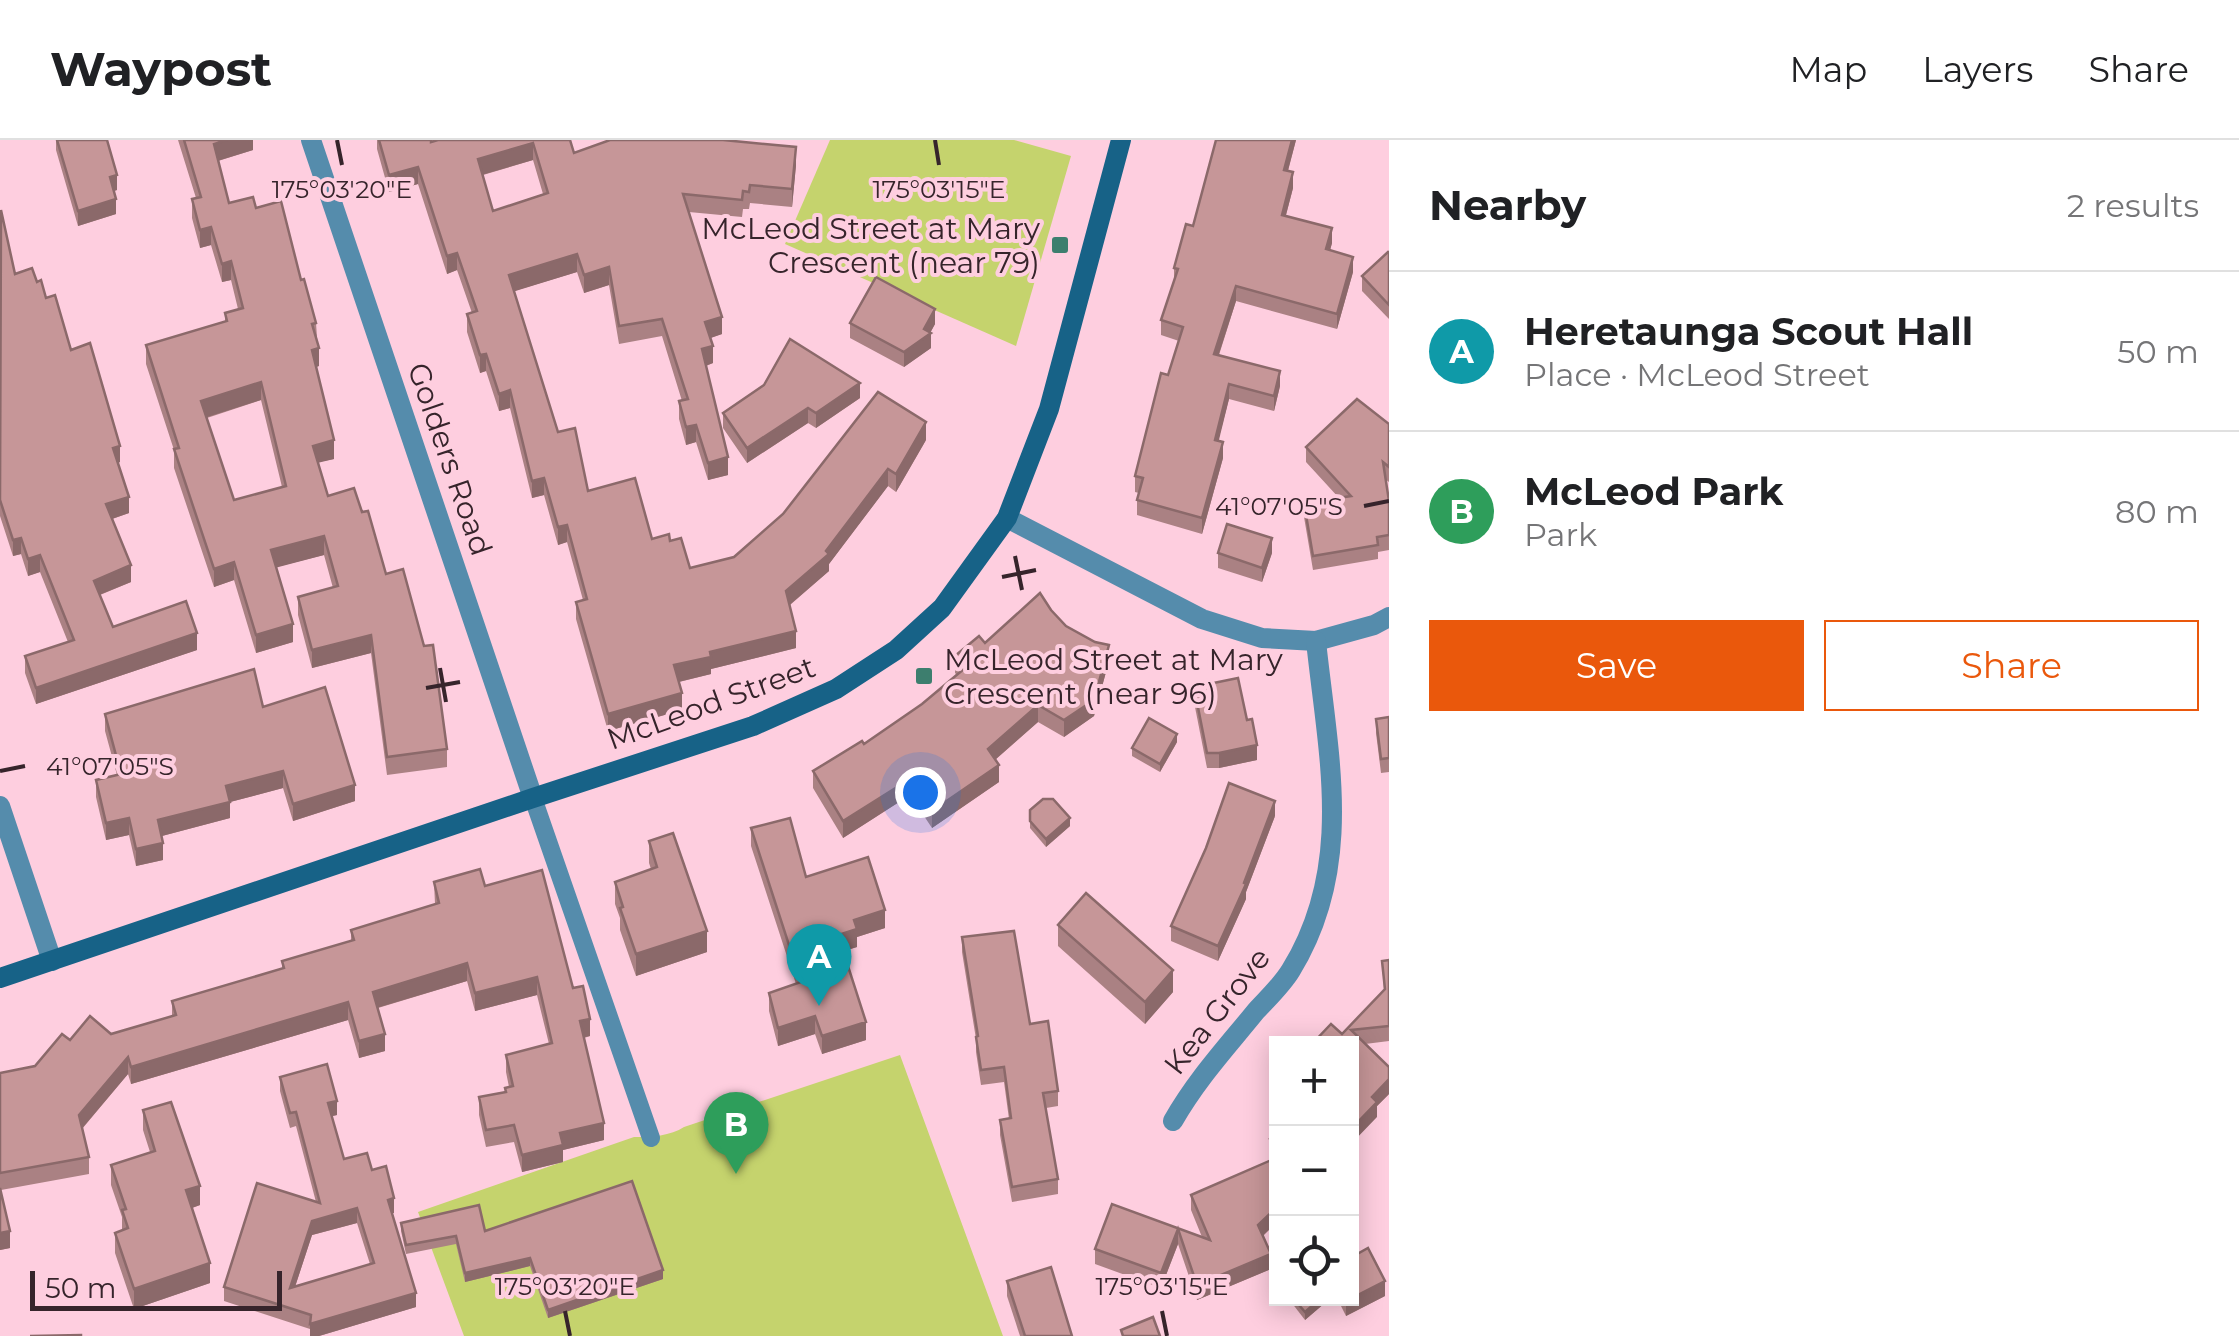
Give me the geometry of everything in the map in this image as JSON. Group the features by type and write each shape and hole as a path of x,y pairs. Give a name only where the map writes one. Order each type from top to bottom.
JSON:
{"street":[{"name":"Golders Road","path":"311,140 533,798"},
{"name":"McLeod Street","path":"0,978 753,726 836,689 896,650 942,608 1007,518 1049,409 1120,140"},
{"path":"1007,518 1202,619 1262,638 1316,642 1389,617"},
{"name":"Kea Grove","path":"1173,1121 1194,1085 1290,972 1314,923 1330,864 1334,805 1316,642"},
{"path":"0,806 52,961"}],"lane":[{"path":"533,798 651,1138"}],"green space":[{"path":"830,140 1014,140 1071,156 1016,346 785,244"},
{"path":"900,1055 1003,1336 464,1336 418,1212 634,1137 673,1132"}],"building":[{"path":"57,140 107,140 117,175 110,177 116,199 78,211"},
{"path":"184,140 227,140 214,144 229,203 253,197 256,208 281,201 316,323 312,324 319,348 312,350 334,440 313,446 328,496 354,488 362,512 368,511 386,574 403,569 424,646 433,645 447,749 387,757 371,635 312,650 298,597 338,586 324,536 271,550 293,624 256,635 234,562 214,569 174,449 179,448 146,345 227,321 225,313 243,308 231,261 222,264 211,227 200,230 192,199 201,197","holes":["261,382 286,486 234,500 201,401"]},
{"path":"379,140 570,140 574,153 610,140 723,140 796,147 792,189 750,185 749,192 743,191 742,200 683,194 722,317 705,322 713,346 702,349 728,457 708,463 696,425 686,427 679,401 688,399 662,319 619,326 609,267 584,275 577,254 509,275 558,432 575,428 588,491 635,478 652,539 669,534 670,541 681,538 690,568 734,557 783,514 878,392 926,422 896,474 888,469 826,551 829,554 786,591 796,631 674,665 682,693 608,714 576,602 587,599 567,525 558,527 544,478 532,481 510,390 499,394 486,354 480,355 467,314 477,311 457,253 447,256 418,167 389,175","holes":["533,143 548,193 493,211 478,159"]},
{"path":"1216,140 1292,140 1284,170 1293,172 1282,215 1332,228 1326,249 1353,257 1337,314 1236,286 1214,354 1280,371 1274,396 1229,384 1215,440 1223,442 1202,518 1137,500 1143,478 1135,476 1161,373 1168,375 1183,327 1161,320 1178,269 1174,268 1186,224 1193,226"},
{"path":"1,210 15,274 32,268 37,282 41,280 46,298 55,295 71,350 90,343 120,446 113,448 129,497 106,504 131,565 94,581 113,627 186,601 197,633 36,688 25,656 74,640 40,555 28,559 21,538 13,540 0,500"},
{"path":"1389,253 1389,305 1362,276"},
{"path":"876,277 935,309 924,329 931,333 904,352 850,323"},
{"path":"790,339 860,383 816,413 808,408 747,448 723,413 764,385"},
{"path":"1357,399 1389,424 1389,467 1383,462 1389,535 1377,537 1378,545 1313,556 1304,503 1351,496 1306,447"},
{"path":"1227,524 1272,538 1262,568 1218,553"},
{"path":"1040,593 1066,626 1109,645 1094,700 1064,720 1038,705 988,749 999,765 932,811 910,779 843,821 813,771 862,741 864,744 922,704 965,668 955,656 979,636 985,643"},
{"path":"254,669 263,707 325,687 355,785 293,804 283,771 226,786 230,802 158,820 163,843 136,849 129,818 106,823 96,780 121,774 105,714"},
{"path":"1238,678 1257,745 1207,753 1194,687"},
{"path":"1389,717 1389,758 1381,759 1376,719"},
{"path":"1149,718 1177,734 1160,764 1132,748"},
{"path":"1229,783 1275,801 1246,884 1218,946 1171,926 1206,848"},
{"path":"1043,799 1053,799 1070,818 1046,839 1030,821 1030,810"},
{"path":"790,818 806,877 868,857 885,910 854,920 857,929 838,935 866,1022 822,1036 815,1016 778,1028 769,993 801,982 751,828"},
{"path":"673,833 707,931 636,954 615,882 657,867 649,841"},
{"path":"480,869 485,886 542,870 573,988 583,986 590,1019 580,1021 604,1123 560,1133 563,1145 522,1155 514,1125 486,1130 479,1097 506,1092 505,1088 513,1086 506,1055 552,1043 537,977 475,993 467,963 373,992 385,1034 359,1041 348,1002 131,1067 128,1057 79,1115 89,1157 0,1173 0,1073 35,1066 62,1034 70,1040 90,1016 111,1034 176,1015 172,1001 284,968 282,961 354,940 351,930 439,903 434,882"},
{"path":"1086,893 1173,970 1145,1002 1058,925"},
{"path":"1014,931 1030,1024 1048,1021 1058,1091 1043,1093 1058,1179 1012,1187 1000,1120 1011,1118 1004,1067 981,1070 962,937"},
{"path":"1389,960 1389,1026 1351,1030 1357,1036 1320,1036 1331,1024 1342,1034 1385,989 1382,961"},
{"path":"1359,1038 1389,1067 1389,1079 1372,1097 1377,1102 1359,1121"},
{"path":"327,1064 337,1101 328,1103 344,1159 367,1153 372,1170 386,1166 394,1198 388,1200 416,1293 310,1324 311,1315 224,1287 257,1183 320,1203 296,1112 290,1113 280,1077","holes":["357,1208 374,1263 290,1288 312,1221"]},
{"path":"171,1102 200,1186 186,1190 210,1263 134,1289 115,1233 128,1228 122,1210 126,1209 111,1165 155,1151 143,1110"},
{"path":"1269,1161 1269,1215 1258,1225 1269,1255 1197,1285 1178,1229 1161,1273 1095,1249 1112,1204 1210,1240 1191,1195"},
{"path":"632,1181 663,1270 548,1310 530,1258 465,1273 456,1236 406,1245 401,1223 479,1205 485,1231"},
{"path":"0,1188 10,1231 0,1233"},
{"path":"1368,1248 1385,1281 1359,1294 1359,1253"},
{"path":"1051,1267 1072,1336 1025,1336 1007,1281"},
{"path":"1153,1317 1160,1336 1123,1336 1121,1330"}],"place":[{"name":"McLeod Street at Mary Crescent (near 79)","path":"1060,245"},
{"name":"McLeod Street at Mary Crescent (near 96)","path":"924,676"},
{"name":"Heretaunga Scout Hall","path":"819,1006"},
{"name":"McLeod Park","path":"736,1174"}]}
